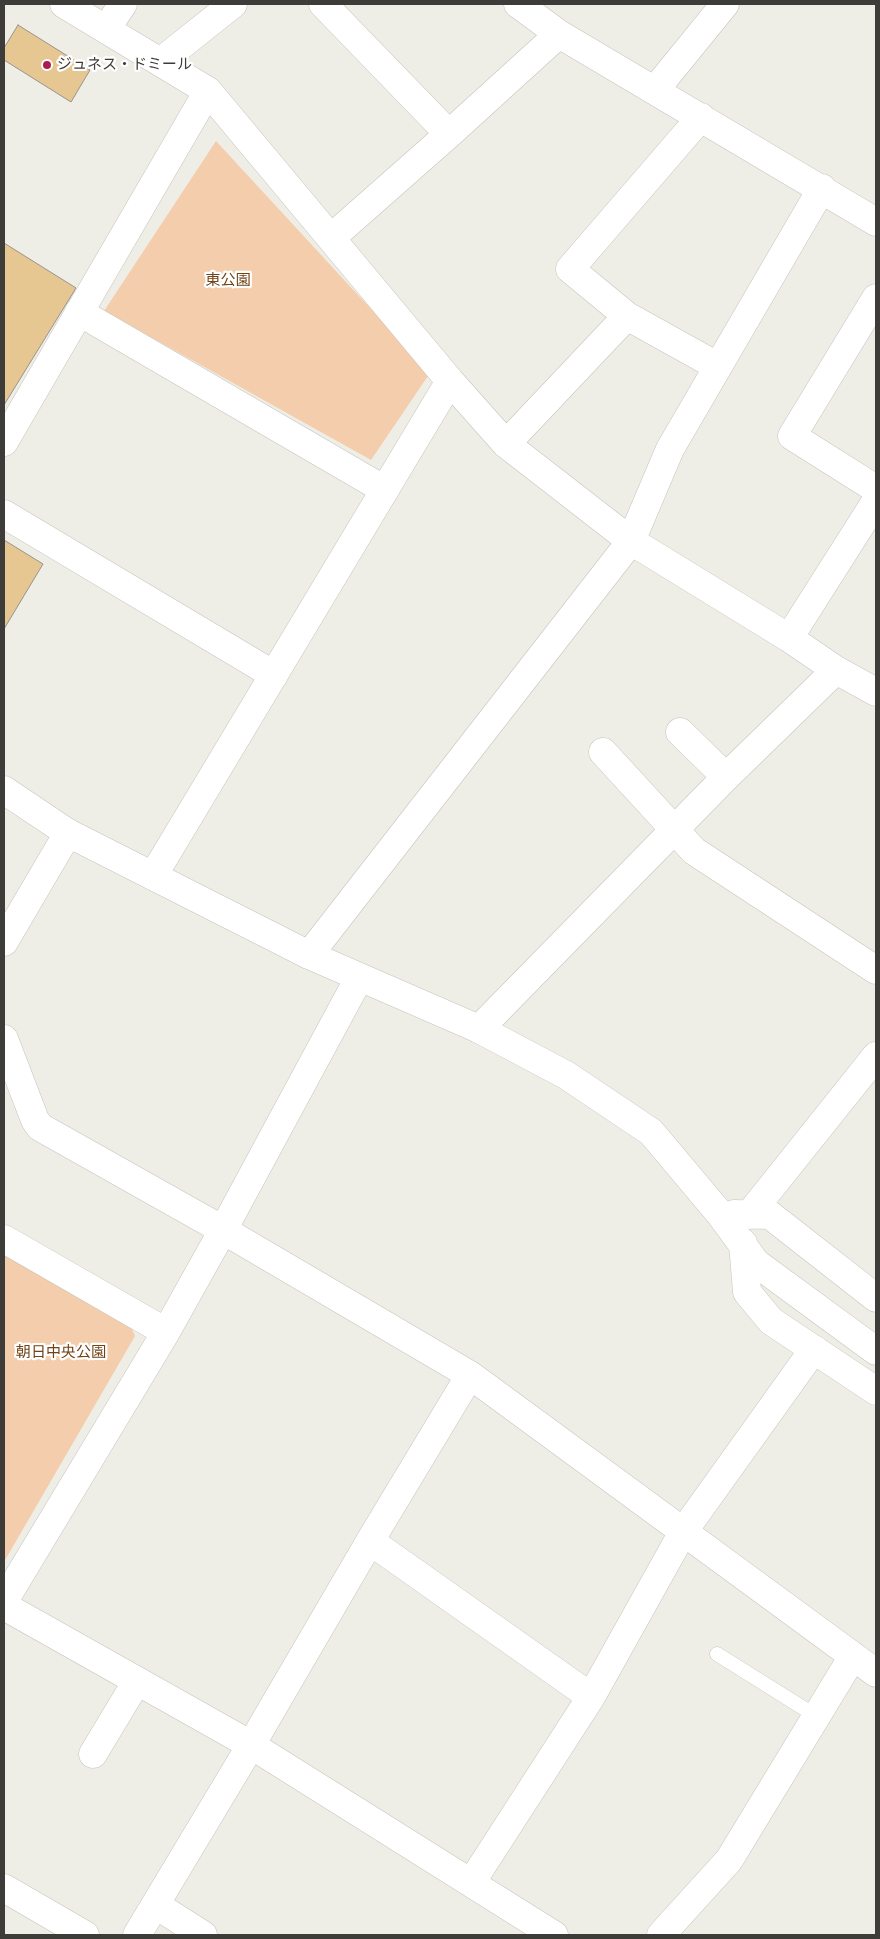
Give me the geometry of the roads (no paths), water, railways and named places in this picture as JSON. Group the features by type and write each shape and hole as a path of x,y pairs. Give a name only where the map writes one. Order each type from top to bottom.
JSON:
{"street":[{"path":"64,4 208,91 450,381 506,444 631,541 789,638 836,670 876,692"},
{"path":"106,29 123,4"},
{"path":"160,62 232,4"},
{"path":"323,4 449,134"},
{"path":"518,4 559,34 822,188 876,222"},
{"path":"655,90 725,4"},
{"path":"331,238 559,34"},
{"path":"4,442 208,91"},
{"path":"701,117 570,269 627,316 717,366"},
{"path":"309,955 631,541 670,449 822,188"},
{"path":"876,298 792,436 876,489"},
{"path":"79,312 385,490"},
{"path":"506,444 627,316"},
{"path":"153,876 450,381"},
{"path":"789,638 876,501"},
{"path":"4,514 274,675"},
{"path":"479,1029 674,830 836,670"},
{"path":"680,732 726,778"},
{"path":"602,752 694,851 876,970"},
{"path":"4,790 68,833 309,955 479,1029 566,1075 651,1132 720,1214 756,1263 876,1351"},
{"path":"4,942 68,833"},
{"path":"4,1601 166,1332 359,978"},
{"path":"4,1039 35,1120 40,1127 223,1230 470,1375 876,1673"},
{"path":"749,1215 876,1057"},
{"path":"720,1214 770,1216 876,1298"},
{"path":"4,1239 166,1332"},
{"path":"743,1243 747,1292 771,1321 876,1391"},
{"path":"471,1883 591,1697 683,1532 814,1349"},
{"path":"137,1935 470,1375"},
{"path":"370,1541 591,1697"},
{"path":"4,1606 251,1746 554,1935"},
{"path":"661,1935 729,1860 852,1656"},
{"path":"93,1754 137,1681"},
{"path":"4,1888 85,1935"},
{"path":"156,1905 203,1935"}],"lane":[{"path":"717,1654 816,1716"}],"place":[{"name":"ジュネス・ドミール","path":"47,65"}],"park label":[{"name":"東公園","path":"228,281"},
{"name":"朝日中央公園","path":"61,1353"}]}
